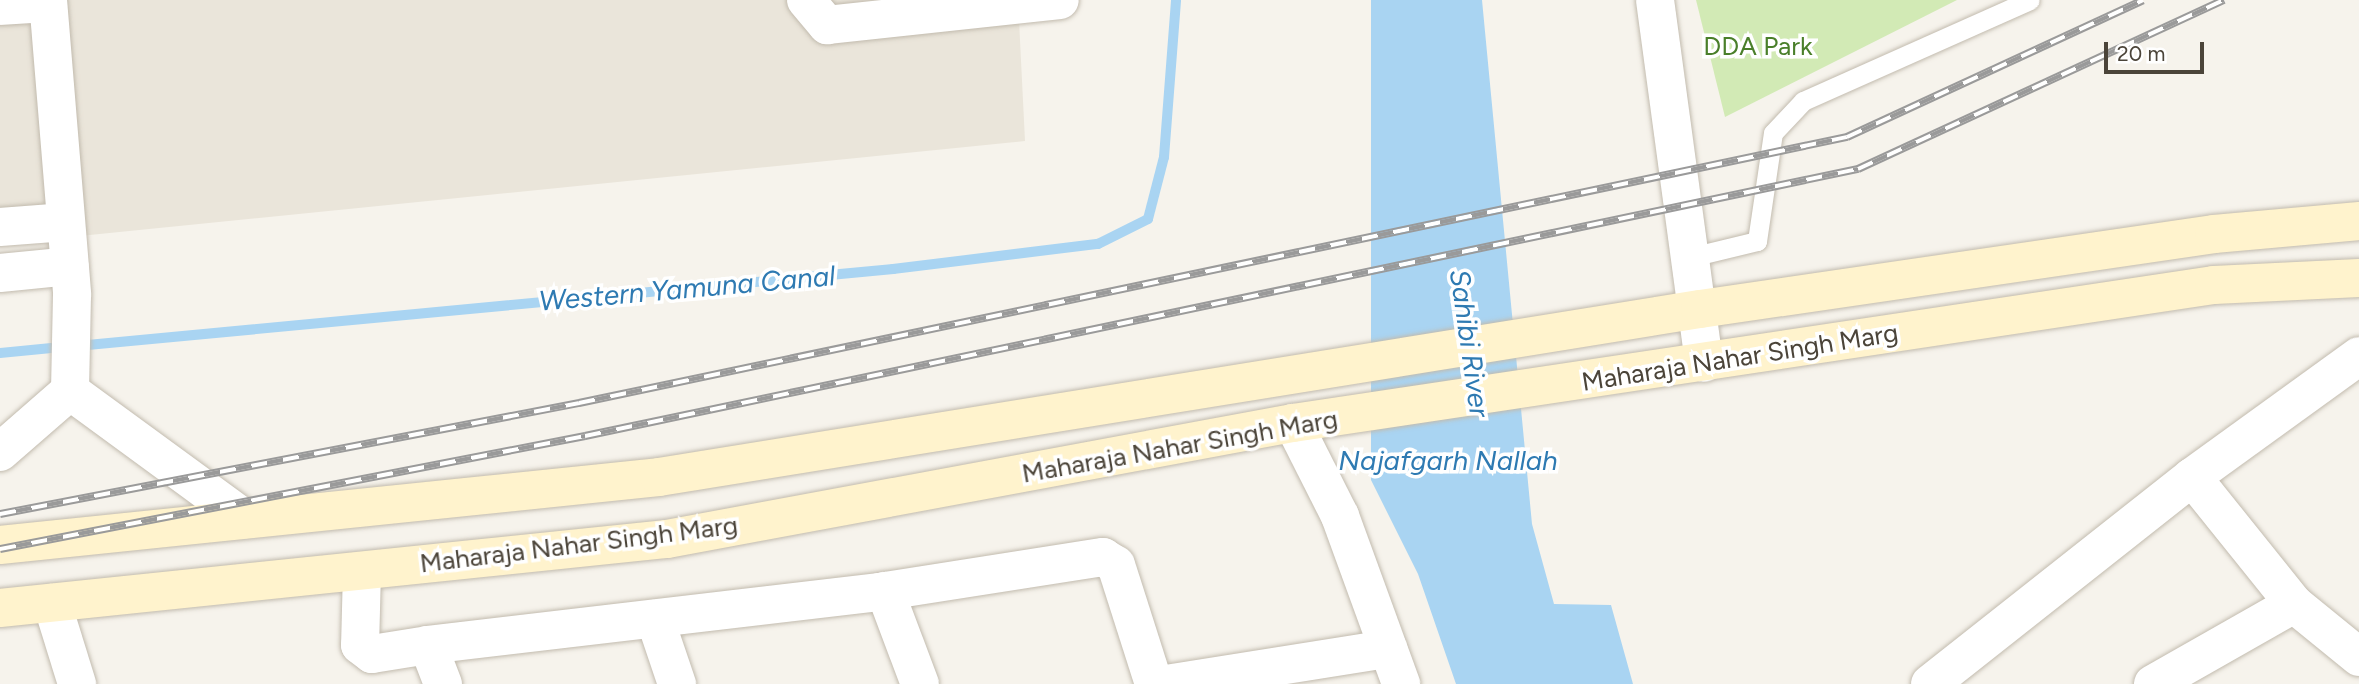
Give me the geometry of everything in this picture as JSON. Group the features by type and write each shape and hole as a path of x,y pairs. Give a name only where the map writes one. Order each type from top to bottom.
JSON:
{"main road":[{"name":"Maharaja Nahar Singh Marg","path":"0,545 659,477 1316,368 1700,309 2214,234 2359,221"},
{"name":"Maharaja Nahar Singh Marg","path":"0,608 667,539 1308,423 2214,285 2359,278"}],"street":[{"path":"806,0 827,25 1060,0"},
{"path":"1655,0 1700,309 1704,363"},
{"path":"0,6 48,1 71,281 70,382 0,452"},
{"path":"0,228 66,222"},
{"path":"0,274 71,281"},
{"path":"1930,684 2192,477 2359,356"},
{"path":"70,382 245,519"},
{"path":"1308,423 1401,684"},
{"path":"2192,477 2294,604 2359,657"},
{"path":"362,571 360,645 365,651 879,592 1102,557 1116,565 1154,684"},
{"path":"879,592 885,591 920,684"},
{"path":"52,603 77,684"},
{"path":"2153,684 2294,604"},
{"path":"655,618 677,684"},
{"path":"429,645 443,684"},
{"path":"1166,684 1388,649"}],"lane":[{"path":"1691,257 1757,241 1773,133 1803,101 2030,0"}],"shaded area":[{"path":"0,0 1018,0 1025,141 0,244"}],"green space":[{"name":"DDA Park","path":"1696,0 1957,0 1725,117"}],"water":[{"name":"Najafgarh Nallah","path":"1371,0 1482,0 1532,524 1554,604 1611,605 1633,684 1456,684 1418,574 1371,480"}],"waterway":[{"name":"Western Yamuna Canal","path":"77,346 893,269 1098,244 1148,219 1164,157 1176,0"},
{"name":"Western Yamuna Canal","path":"0,353 62,347"}],"railway":[{"path":"0,514 579,403 1847,137 2143,0"},
{"path":"0,549 585,436 1858,169 2224,0"}],"water label":[{"name":"Sahibi River","path":"1470,343"}]}
